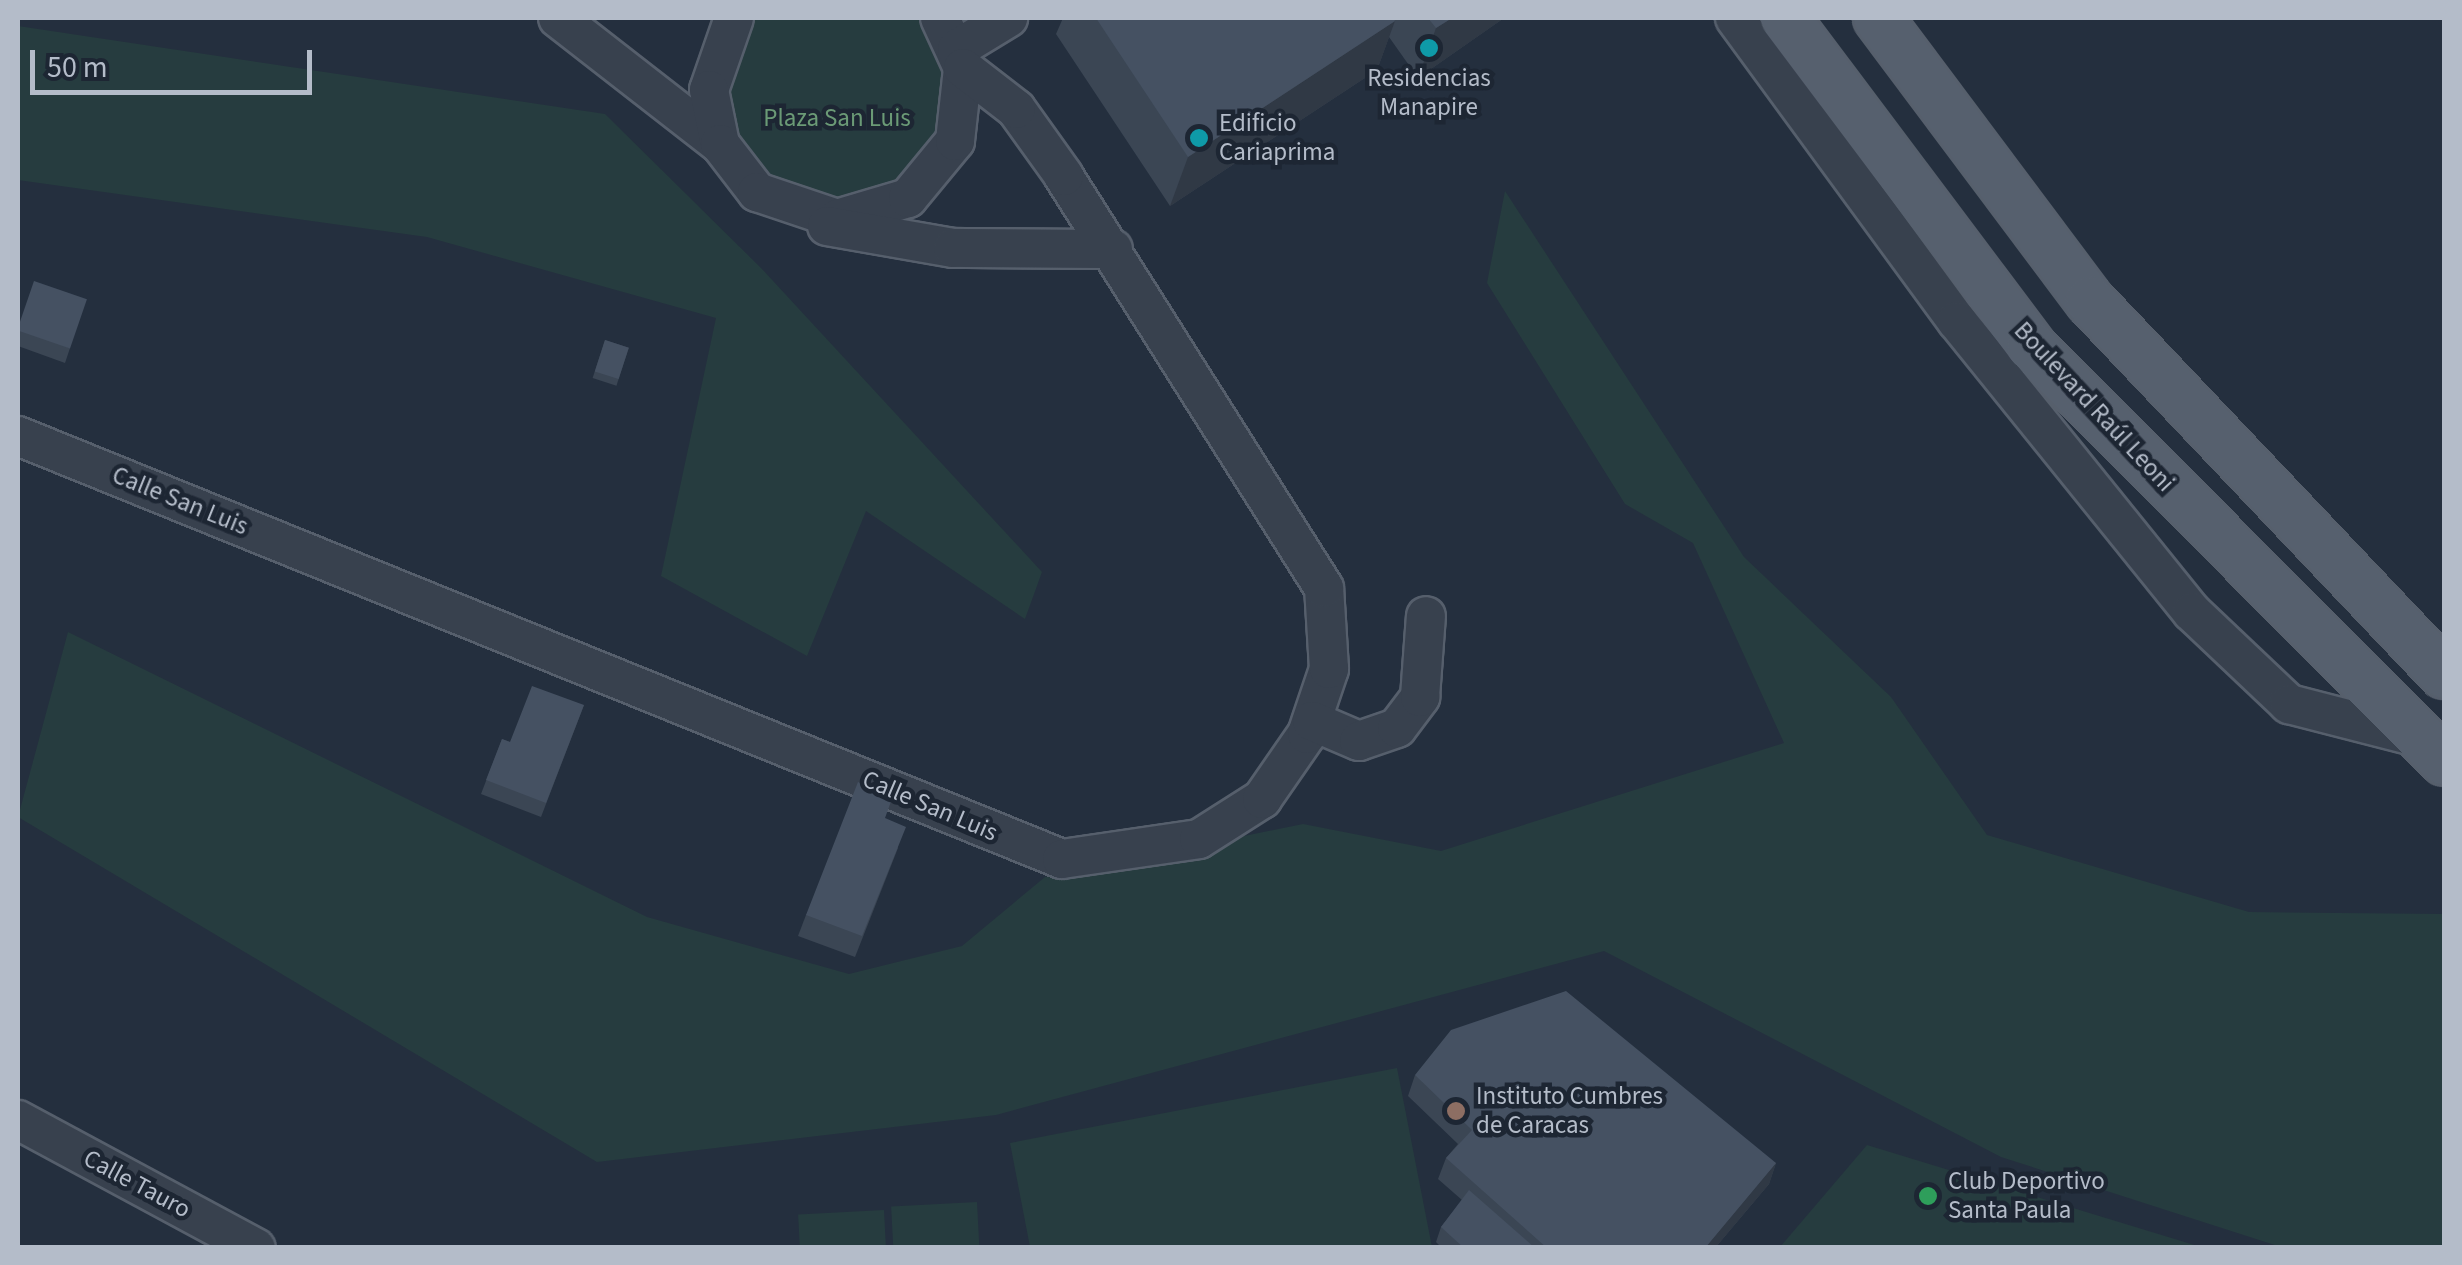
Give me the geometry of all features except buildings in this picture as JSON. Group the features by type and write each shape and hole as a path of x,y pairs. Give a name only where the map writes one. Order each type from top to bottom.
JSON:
{"main road":[{"name":"Boulevard Raúl Leoni","path":"1786,18 2031,346 2433,749"},
{"path":"1878,18 2090,301 2444,674"}],"street":[{"path":"558,18 720,144 757,192 812,217 873,240 1113,249"},
{"path":"720,144 709,90 734,18"},
{"path":"812,217 886,210 927,182 962,118 954,45 1008,18"},
{"path":"1734,18 1958,321 2192,612 2289,704 2433,749"},
{"name":"Calle San Luis","path":"18,436 1062,859 1154,852 1229,823 1262,799 1312,720 1328,669 1324,588 1113,249 1016,110 954,45"},
{"path":"1312,720 1359,740 1404,721 1420,697 1426,616"},
{"name":"Calle Tauro","path":"18,1120 256,1248"}],"green space":[{"name":"Plaza San Luis","path":"734,18 940,18 962,118 862,217 736,170 722,36"},
{"path":"18,26 605,114 761,268 1042,572 1025,619 866,511 807,656 661,576 716,318 427,237 18,180"},
{"path":"1505,191 1744,557 1891,697 1987,835 2249,912 2444,914 2444,1247 2281,1247 2001,1157 1604,951 996,1115 597,1162 18,817 68,632 647,917 849,974 962,946 1045,877 1303,824 1441,851 1784,743 1693,543 1625,504 1487,283"},
{"path":"1397,1068 1432,1247 1030,1247 1010,1143"},
{"name":"Club Deportivo Santa Paula","path":"1867,1145 2201,1247 1780,1247"},
{"path":"977,1202 979,1247 893,1248 891,1207"},
{"path":"884,1210 886,1247 800,1248 798,1215"}],"place":[{"name":"Residencias Manapire","path":"1429,48"},
{"name":"Edificio Cariaprima","path":"1199,138"},
{"name":"Instituto Cumbres de Caracas","path":"1456,1111"},
{"name":"Club Deportivo Santa Paula","path":"1928,1196"}]}
